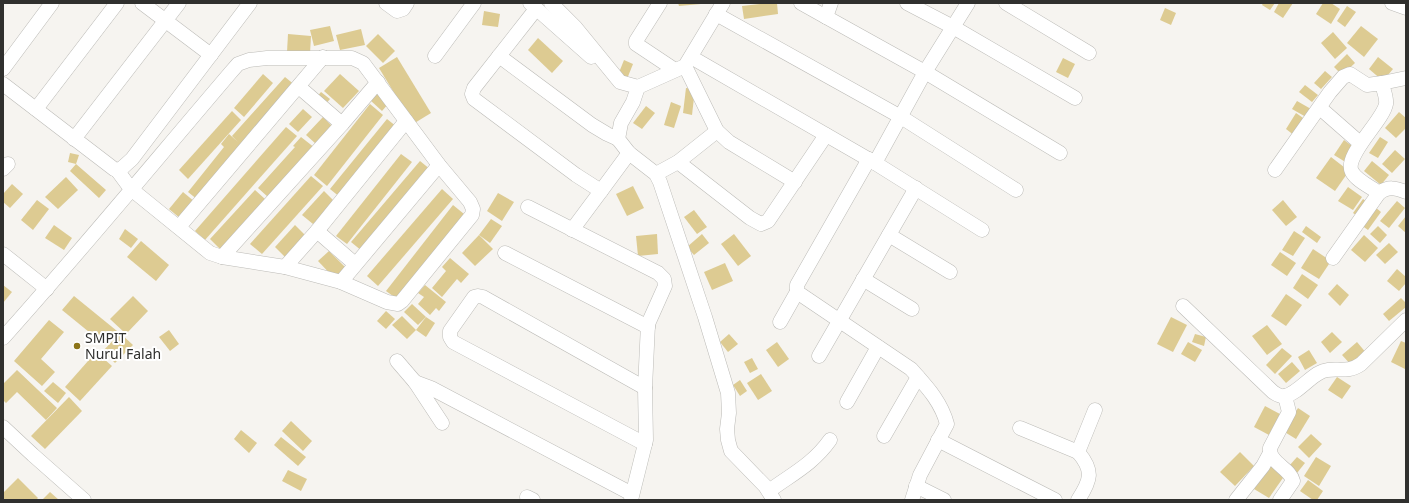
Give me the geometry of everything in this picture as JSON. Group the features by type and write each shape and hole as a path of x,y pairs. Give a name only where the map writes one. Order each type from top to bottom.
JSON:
{"street":[{"path":"3,69 52,3"},
{"path":"36,110 116,3"},
{"path":"142,3 211,56"},
{"path":"74,139 179,3"},
{"path":"117,170 122,168 132,159 250,3"},
{"path":"386,3 398,11 403,9 408,3"},
{"path":"435,56 474,3"},
{"path":"551,3 575,27 620,82"},
{"path":"660,3 636,44 684,64 826,135 872,161 982,230"},
{"path":"801,3 925,72 1060,153"},
{"path":"826,17 831,3"},
{"path":"907,3 953,27 1076,98"},
{"path":"780,322 797,292 797,285 872,161 901,117 925,72 968,3"},
{"path":"1006,3 1089,52"},
{"path":"1392,3 1406,8"},
{"path":"601,191 576,175 474,99 472,94 474,88 500,56 533,6 620,82 638,88"},
{"path":"618,139 621,123 633,102 638,88 684,64 720,8 901,117 1016,190"},
{"path":"500,56 592,124 618,139 629,153 656,174 664,193 705,317 728,393 729,413 727,429 731,450 772,496 821,452 830,440"},
{"path":"3,84 117,170 131,189 210,253 222,257 285,267 341,282 387,302 398,304 402,300 472,215 473,209 470,202 439,165 363,63 352,58 323,57 267,58 249,60 238,64 131,189 47,289 3,338"},
{"path":"179,227 323,57"},
{"path":"684,64 717,131 729,142 795,182"},
{"path":"1275,170 1330,92 1347,75 1350,74 1361,83 1367,85 1406,78"},
{"path":"222,257 378,82"},
{"path":"1379,193 1354,176 1350,165 1360,143 1384,109 1386,98 1382,83"},
{"path":"299,87 342,124"},
{"path":"1320,108 1360,143"},
{"path":"285,267 317,231 406,121"},
{"path":"656,174 678,162 717,131"},
{"path":"678,162 750,218 761,224 768,221 826,135"},
{"path":"572,230 629,153"},
{"path":"341,282 439,165"},
{"path":"818,356 840,321 916,188"},
{"path":"1333,258 1379,193 1385,189 1391,188 1396,188 1406,192"},
{"path":"415,382 438,392 631,497 646,440 645,388 648,327 656,304 665,286 664,279 658,273 528,207"},
{"path":"317,231 355,264"},
{"path":"888,235 950,272"},
{"path":"505,253 648,327"},
{"path":"3,254 47,289"},
{"path":"863,279 912,309"},
{"path":"797,292 911,369 941,406 947,424 920,476 912,500"},
{"path":"645,388 483,297 474,297 450,331 450,337 453,342 645,444"},
{"path":"1183,306 1273,392 1278,395 1285,396 1293,392 1319,372 1326,370 1346,370 1355,368 1406,320"},
{"path":"847,402 878,347"},
{"path":"397,361 415,382 442,423"},
{"path":"884,436 918,377"},
{"path":"1236,500 1263,466 1270,453 1270,448 1289,412 1285,396"},
{"path":"1078,452 1095,410"},
{"path":"3,427 84,500"},
{"path":"1020,428 1078,452 1084,459 1089,469 1089,477 1086,488 1078,500"},
{"path":"938,440 1055,500"},
{"path":"1270,453 1291,476 1293,481 1280,500"},
{"path":"916,486 944,500"}],"building":[{"path":"678,3 701,3 701,4 679,6"},
{"path":"777,3 778,14 744,19 742,6"},
{"path":"1263,3 1275,3 1270,10 1262,5"},
{"path":"1279,3 1293,3 1283,18 1274,12"},
{"path":"1323,3 1331,3 1340,9 1331,24 1316,14"},
{"path":"1347,6 1356,12 1345,27 1337,21"},
{"path":"1165,8 1176,13 1171,25 1160,20"},
{"path":"484,11 500,14 498,27 482,25"},
{"path":"330,26 334,41 314,46 310,30"},
{"path":"1361,26 1378,39 1364,57 1347,43"},
{"path":"361,29 365,45 340,50 336,35"},
{"path":"1333,32 1347,48 1335,59 1321,43"},
{"path":"288,34 311,36 310,54 287,52"},
{"path":"378,34 395,51 383,63 366,46"},
{"path":"538,38 563,61 552,73 528,50"},
{"path":"1347,54 1355,63 1342,75 1334,67"},
{"path":"397,57 431,113 413,124 379,68"},
{"path":"1378,57 1393,69 1383,81 1369,69"},
{"path":"1063,58 1075,64 1068,78 1056,72"},
{"path":"624,60 633,64 627,79 618,75"},
{"path":"1325,71 1332,77 1321,89 1314,83"},
{"path":"263,74 273,83 244,117 234,108"},
{"path":"340,74 359,91 343,108 324,91"},
{"path":"285,77 296,86 198,200 188,192 224,147 221,144 229,134 238,142 232,136"},
{"path":"1305,85 1318,95 1312,102 1299,92"},
{"path":"686,88 695,89 692,115 683,113"},
{"path":"321,92 330,99 325,105 316,98"},
{"path":"377,92 389,103 382,111 370,100"},
{"path":"1297,101 1311,109 1306,117 1292,109"},
{"path":"671,102 681,106 674,128 664,125"},
{"path":"370,104 383,115 327,186 314,175"},
{"path":"646,106 655,113 642,129 633,123"},
{"path":"303,109 312,117 298,132 289,124"},
{"path":"232,111 241,120 188,179 179,170"},
{"path":"1399,112 1406,118 1406,128 1396,138 1385,128"},
{"path":"1296,113 1306,120 1295,136 1286,129"},
{"path":"323,117 332,126 316,144 306,135"},
{"path":"387,119 397,127 341,198 330,189"},
{"path":"286,127 297,136 205,240 195,231"},
{"path":"301,137 315,148 268,197 258,188 295,147 293,146"},
{"path":"1380,137 1388,142 1378,158 1369,153"},
{"path":"1344,140 1356,149 1347,163 1334,155"},
{"path":"1395,150 1405,159 1392,173 1382,164"},
{"path":"70,153 79,155 76,164 68,162"},
{"path":"401,154 412,162 347,244 336,236"},
{"path":"1331,157 1349,171 1335,191 1316,178"},
{"path":"420,161 431,170 362,251 351,242"},
{"path":"1372,161 1389,175 1381,185 1364,171"},
{"path":"76,164 106,190 99,198 70,171"},
{"path":"311,176 323,186 262,254 250,244"},
{"path":"66,177 78,190 58,209 45,197"},
{"path":"12,184 23,194 10,208 3,202 3,194"},
{"path":"633,186 644,208 627,216 616,194"},
{"path":"1348,187 1362,197 1353,210 1338,201"},
{"path":"442,189 453,199 378,286 367,276"},
{"path":"255,190 265,199 220,249 210,239"},
{"path":"324,191 334,201 313,224 302,215"},
{"path":"183,192 195,202 181,219 169,209"},
{"path":"498,193 514,202 502,221 487,211"},
{"path":"1363,199 1370,204 1360,218 1353,213"},
{"path":"37,200 49,209 33,230 21,220"},
{"path":"1283,200 1297,217 1286,226 1272,210"},
{"path":"1397,201 1405,208 1389,228 1380,221"},
{"path":"453,205 464,214 397,299 386,291"},
{"path":"1375,207 1381,212 1368,230 1361,225"},
{"path":"694,210 707,227 697,234 684,217"},
{"path":"1406,216 1406,233 1398,226"},
{"path":"491,219 502,226 490,243 479,235"},
{"path":"54,225 72,238 64,250 45,238"},
{"path":"295,225 305,235 285,257 275,247"},
{"path":"1306,226 1321,237 1317,243 1302,232"},
{"path":"1378,226 1387,235 1380,243 1370,234"},
{"path":"125,229 138,239 131,248 119,239"},
{"path":"1294,231 1305,238 1293,256 1282,250"},
{"path":"657,234 658,254 638,256 636,236"},
{"path":"702,234 709,243 694,255 687,247"},
{"path":"734,234 751,256 738,266 721,244"},
{"path":"479,235 493,249 475,266 462,253"},
{"path":"1364,235 1378,248 1365,262 1351,250"},
{"path":"141,241 169,265 156,281 127,257"},
{"path":"1389,243 1398,252 1385,264 1376,255"},
{"path":"1313,249 1331,261 1319,279 1301,268"},
{"path":"329,251 347,269 336,280 318,261"},
{"path":"1280,252 1296,263 1287,276 1271,265"},
{"path":"450,258 469,274 461,283 457,279 442,297 432,288 446,271 442,267"},
{"path":"725,263 733,281 712,290 704,272"},
{"path":"1397,269 1406,277 1406,283 1399,291 1387,281"},
{"path":"1302,274 1318,285 1308,299 1293,288"},
{"path":"1337,284 1349,295 1340,306 1328,294"},
{"path":"3,285 12,292 3,303"},
{"path":"425,285 446,302 439,311 436,308 430,315 418,304 424,297 418,293"},
{"path":"1286,294 1302,305 1286,326 1271,316"},
{"path":"74,296 117,331 105,345 62,310"},
{"path":"133,296 148,311 126,334 110,319"},
{"path":"1401,298 1406,303 1406,307 1389,321 1383,314"},
{"path":"412,304 426,317 418,325 404,312"},
{"path":"386,311 395,319 386,329 377,321"},
{"path":"402,316 416,330 407,339 392,325"},
{"path":"426,317 435,323 426,337 416,330"},
{"path":"1171,317 1187,325 1173,352 1157,344"},
{"path":"49,320 64,332 41,359 55,372 42,386 14,361"},
{"path":"1267,325 1282,344 1267,355 1252,336"},
{"path":"169,330 179,344 170,351 159,337"},
{"path":"1332,332 1342,342 1330,353 1321,342"},
{"path":"120,333 133,345 115,363 103,351"},
{"path":"729,334 738,344 728,352 720,342"},
{"path":"1195,334 1206,337 1204,346 1192,342"},
{"path":"1401,341 1406,343 1405,369 1391,362"},
{"path":"777,342 789,359 778,367 766,350"},
{"path":"1188,342 1202,350 1195,362 1181,354"},
{"path":"1357,342 1367,354 1353,367 1342,355"},
{"path":"1282,348 1292,356 1275,374 1266,365"},
{"path":"1309,350 1317,363 1305,370 1298,357"},
{"path":"96,352 112,366 80,401 65,387"},
{"path":"752,358 758,369 750,373 744,362"},
{"path":"1292,362 1300,371 1286,383 1278,374"},
{"path":"17,370 57,408 46,420 17,392 6,403 3,400 3,384"},
{"path":"761,374 772,391 758,400 747,383"},
{"path":"1337,377 1351,386 1342,399 1328,390"},
{"path":"740,380 747,391 740,396 733,385"},
{"path":"53,382 66,393 58,403 44,391"},
{"path":"69,397 82,411 45,449 31,436"},
{"path":"1265,406 1280,414 1269,435 1254,427"},
{"path":"1298,408 1310,416 1296,439 1283,431"},
{"path":"291,421 312,441 303,451 282,431"},
{"path":"241,430 257,443 249,453 234,439"},
{"path":"1311,434 1322,444 1309,458 1298,447"},
{"path":"281,437 306,457 298,466 274,445"},
{"path":"1240,452 1254,466 1235,486 1220,472"},
{"path":"1297,457 1305,463 1297,473 1289,466"},
{"path":"1316,457 1331,466 1319,486 1304,476"},
{"path":"1270,465 1285,475 1269,498 1254,489"},
{"path":"288,470 307,479 301,491 282,481"},
{"path":"18,478 38,498 36,500 5,500 3,498 3,493"},
{"path":"1308,480 1323,491 1317,500 1313,500 1300,491"},
{"path":"50,492 59,500 42,500"}],"place":[{"name":"SMPIT Nurul Falah","path":"77,346"}]}
